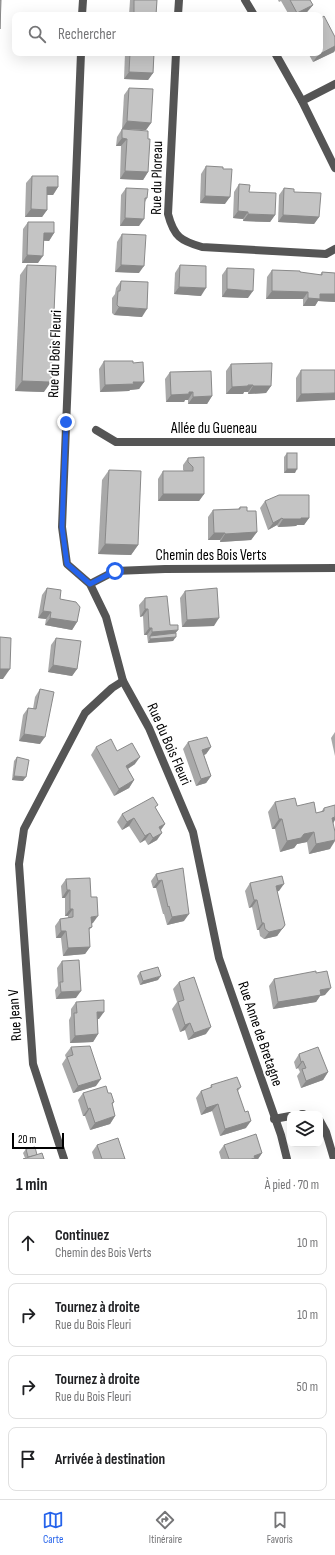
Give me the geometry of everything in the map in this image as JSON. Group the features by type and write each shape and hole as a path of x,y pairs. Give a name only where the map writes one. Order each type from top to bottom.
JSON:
{"street":[{"path":"82,12 83,0"},
{"path":"178,0 178,12"},
{"path":"245,0 252,12"},
{"name":"Rue du Bois Fleuri","path":"81,56 62,527 67,564 90,584 106,617 123,680 149,728 193,832 219,958"},
{"name":"Rue du Ploreau","path":"176,56 168,214 172,228 184,242 202,247 326,254 335,249"},
{"path":"277,56 302,101 335,168"},
{"path":"302,101 335,84"},
{"name":"Allée du Gueneau","path":"96,430 116,442 335,442"},
{"name":"Chemin des Bois Verts","path":"90,584 115,571 165,568 335,568"},
{"name":"Rue Jean V","path":"64,1159 33,1064 19,864 24,829 85,713 123,680"},
{"name":"Rue Anne de Bretagne","path":"219,958 281,1135 287,1159"},
{"path":"274,1118 287,1116"},
{"path":"323,1126 334,1159"}],"building":[{"path":"0,0 1,0 0,29"},
{"path":"134,0 157,0 156,12 134,12"},
{"path":"290,0 310,0 313,5 296,12"},
{"path":"324,16 335,37 335,46 323,52"},
{"path":"130,56 154,56 153,73 129,72"},
{"path":"129,88 153,89 151,123 127,121"},
{"path":"122,129 148,131 148,139 150,139 148,172 125,171 127,139 122,138"},
{"path":"206,166 232,169 230,197 205,196"},
{"path":"32,176 58,176 58,187 47,187 47,210 31,209"},
{"path":"239,184 250,185 249,192 276,193 275,215 248,214 248,212 238,211"},
{"path":"126,188 148,189 147,198 145,198 144,219 125,218"},
{"path":"284,188 294,189 294,192 321,193 319,217 283,215"},
{"path":"28,222 54,222 54,233 44,233 43,256 27,255"},
{"path":"122,234 146,235 144,266 121,265"},
{"path":"27,265 56,266 51,382 22,381"},
{"path":"180,265 206,266 206,288 179,287"},
{"path":"227,268 254,269 253,291 227,289"},
{"path":"272,270 300,271 322,275 322,272 335,273 335,294 320,294 320,299 308,298 308,292 272,291"},
{"path":"121,281 148,282 147,309 119,307 117,305 118,291 120,291"},
{"path":"104,361 133,361 133,363 143,362 144,382 133,382 134,384 105,385"},
{"path":"272,363 271,386 248,385 232,387 231,364"},
{"path":"301,370 335,370 335,393 301,394"},
{"path":"211,371 212,396 193,397 193,392 189,392 189,394 171,395 170,372"},
{"path":"287,453 297,453 297,469 287,469"},
{"path":"204,457 204,494 163,494 163,471 193,471 193,467 188,462 188,458"},
{"path":"109,470 141,471 138,545 105,544"},
{"path":"279,495 309,495 309,518 282,518 273,523 265,501"},
{"path":"240,507 247,507 247,511 256,511 257,532 225,534 214,533 213,510 240,509"},
{"path":"47,588 61,590 60,599 76,602 80,607 77,622 50,618 51,612 43,611"},
{"path":"217,588 219,618 187,620 185,591"},
{"path":"167,596 170,625 178,625 178,630 152,632 152,628 149,628 148,609 145,609 145,598"},
{"path":"176,633 176,637 150,639 150,636"},
{"path":"0,637 11,638 10,669 0,669"},
{"path":"56,638 81,641 77,669 53,665"},
{"path":"40,689 54,692 45,737 24,734 28,708 36,709"},
{"path":"207,737 211,747 202,750 211,776 201,779 188,742"},
{"path":"111,739 117,751 132,743 140,757 126,766 134,780 119,789 96,747"},
{"path":"17,757 29,760 26,777 14,776"},
{"path":"153,797 158,805 155,807 165,824 159,827 162,833 153,838 150,833 145,836 134,818 127,822 122,814"},
{"path":"295,798 297,806 314,802 316,813 324,811 324,808 335,805 335,817 332,818 335,840 316,844 314,832 304,834 301,838 287,841 282,819 279,819 275,802"},
{"path":"183,868 189,914 172,917 169,906 168,907 162,880 158,881 156,874"},
{"path":"282,876 284,884 276,886 285,925 282,929 269,932 265,929 264,923 262,923 257,900 254,900 250,883"},
{"path":"90,878 91,897 97,897 98,916 91,917 92,927 89,928 90,947 68,948 66,931 61,931 60,919 73,917 73,909 70,909 70,890 67,890 66,879"},
{"path":"79,960 81,991 61,992 60,982 63,982 62,961"},
{"path":"158,967 161,976 143,981 140,972"},
{"path":"316,971 316,973 327,971 331,988 320,990 321,995 278,1002 274,979"},
{"path":"194,977 211,1027 194,1033 190,1023 185,1025 178,1002 184,1000 179,982"},
{"path":"104,1000 104,1012 97,1012 98,1034 75,1036 74,1013 77,1013 76,1002"},
{"path":"90,1046 101,1079 78,1086 67,1057 73,1055 71,1047"},
{"path":"318,1047 328,1072 306,1081 302,1069 306,1068 303,1061 301,1062 299,1054"},
{"path":"237,1077 241,1087 237,1089 245,1112 248,1111 251,1121 225,1129 218,1104 206,1108 201,1091 212,1087 211,1085"},
{"path":"106,1086 108,1093 111,1093 114,1102 112,1103 115,1116 95,1123 90,1108 88,1109 83,1093"},
{"path":"256,1134 262,1153 251,1159 229,1159 224,1145"},
{"path":"118,1138 125,1159 102,1159 97,1145"},
{"path":"35,1147 37,1155 28,1157 26,1149"},
{"path":"42,1153 44,1159 23,1159"}],"route":[{"path":"66,422 62,527 67,564 90,584 115,571"}]}
